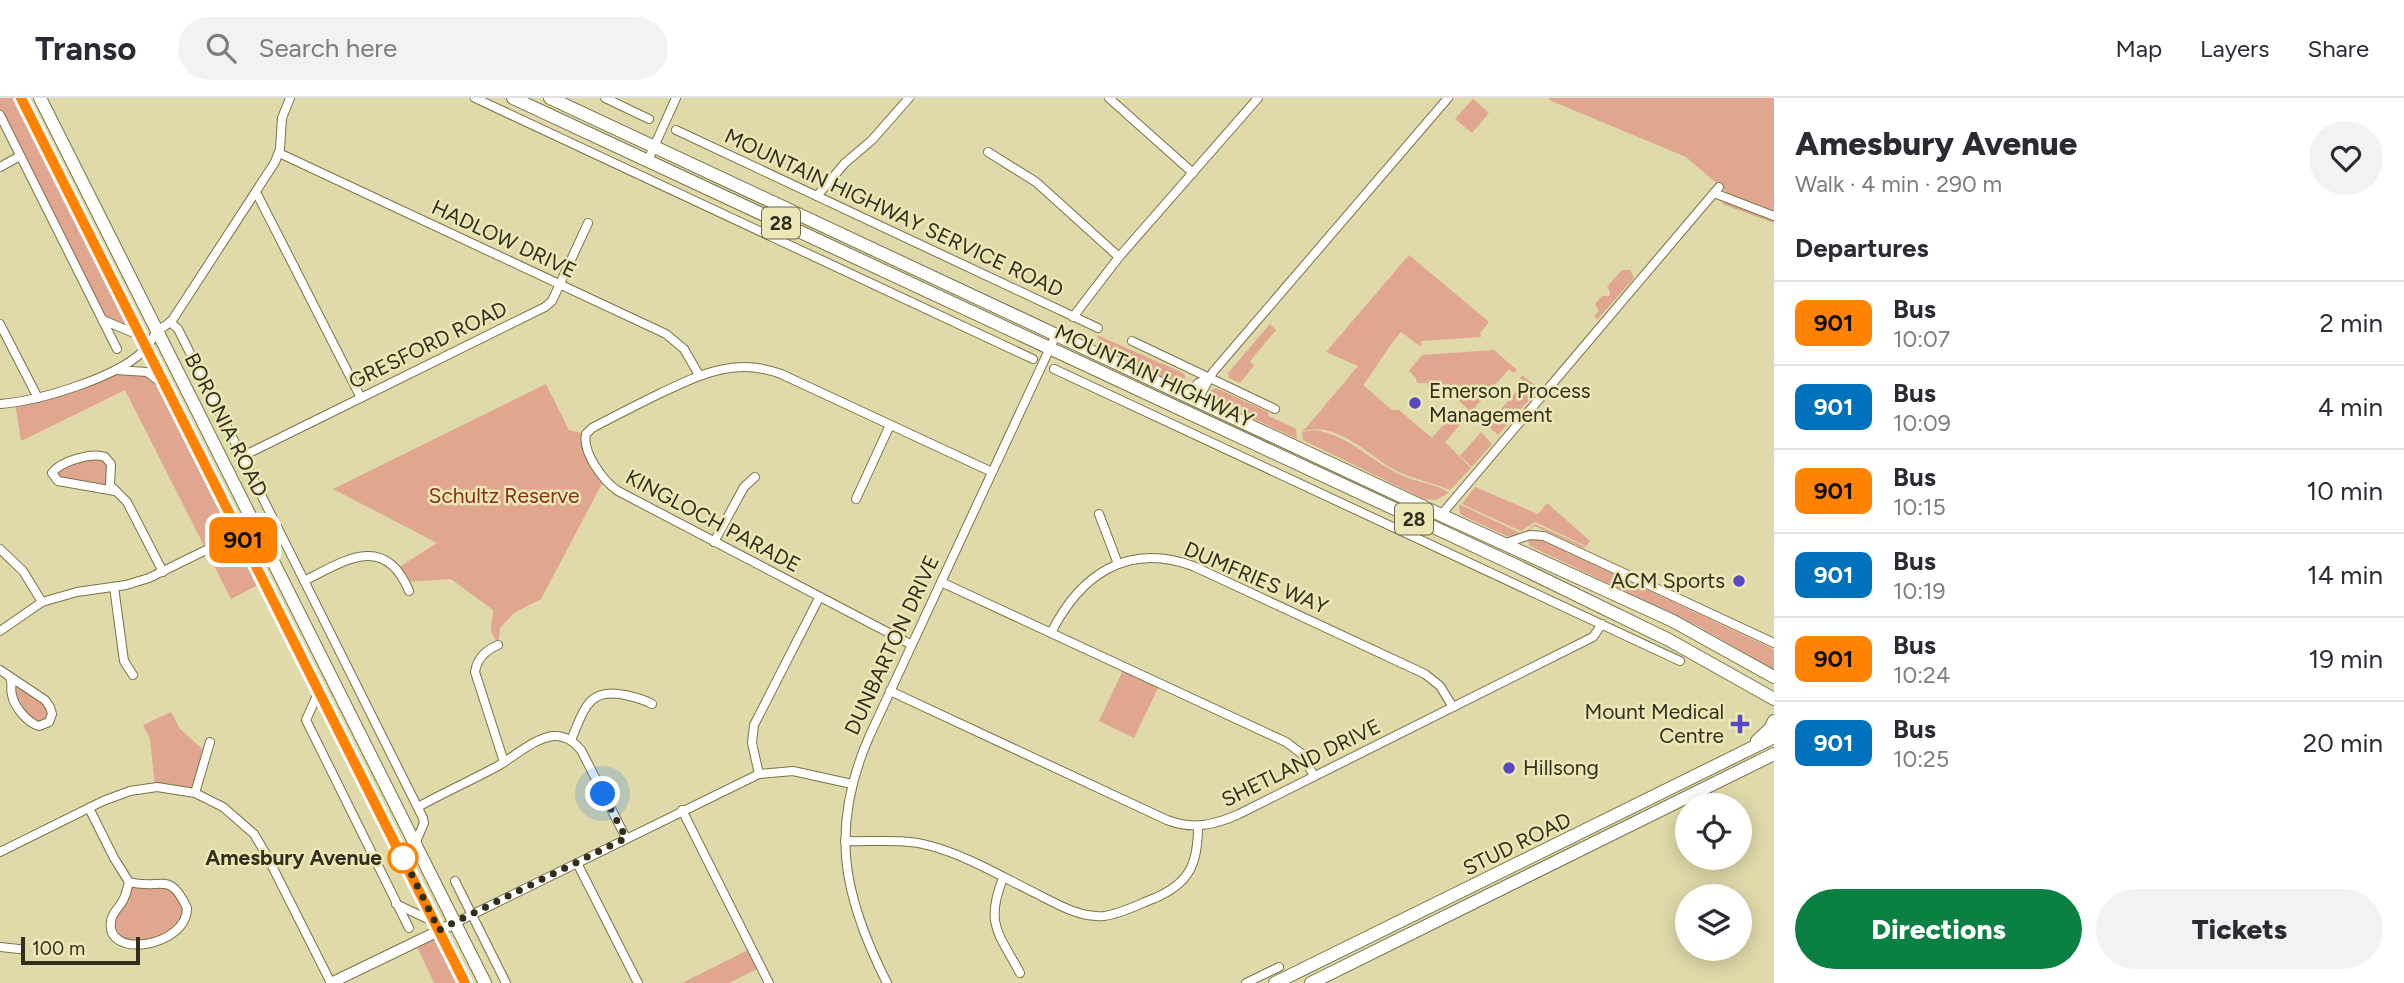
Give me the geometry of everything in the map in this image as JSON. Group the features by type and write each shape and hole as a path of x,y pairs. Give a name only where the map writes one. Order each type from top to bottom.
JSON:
{"main road":[{"name":"BORONIA ROAD","path":"21,98 465,983"},
{"name":"BORONIA ROAD","path":"40,98 485,983"},
{"name":"MOUNTAIN HIGHWAY","path":"513,98 1605,608 1771,697"},
{"name":"MOUNTAIN HIGHWAY","path":"550,98 1673,621 1774,677"},
{"path":"952,285 951,294 962,307"},
{"path":"1186,412 1193,397"},
{"path":"1435,528 1441,515"},
{"path":"1673,621 1704,647 1707,661"},
{"path":"1771,697 1774,710"},
{"path":"1746,751 1768,731 1774,721"},
{"name":"STUD ROAD","path":"1279,977 1341,952 1774,737"},
{"name":"STUD ROAD","path":"1311,983 1774,754"},
{"path":"1697,775 1713,774 1722,779"},
{"path":"1549,849 1579,840 1600,840"},
{"path":"1380,933 1387,946"},
{"path":"1341,952 1348,965"}],"street":[{"path":"0,404 70,389 112,370 147,348 157,332 170,322 279,153 281,121 290,98"},
{"path":"475,98 1033,359"},
{"path":"605,98 649,119"},
{"path":"648,160 676,98"},
{"path":"817,196 845,163 872,140 909,98"},
{"path":"1109,98 1194,173"},
{"path":"1073,317 1119,257 1258,98"},
{"path":"1193,397 1198,383 1208,379 1448,98"},
{"path":"0,115 117,349"},
{"name":"MOUNTAIN HIGHWAY SERVICE ROAD","path":"676,130 1098,328"},
{"path":"988,152 1035,182 1119,257"},
{"name":"HADLOW DRIVE","path":"279,153 666,334 684,349 699,375"},
{"path":"0,167 20,156"},
{"path":"1441,515 1717,190 1774,216"},
{"path":"256,192 361,398"},
{"name":"GRESFORD ROAD","path":"241,457 545,307 552,301 588,223"},
{"path":"103,320 141,335"},
{"name":"BORONIA ROAD","path":"170,322 178,329 418,807 424,822 415,844"},
{"path":"0,324 38,398"},
{"path":"980,334 1003,326"},
{"name":"DUNBARTON DRIVE","path":"887,983 856,914 847,870 845,841 852,784 863,749 1056,335"},
{"path":"1132,341 1275,409"},
{"name":"KINGLOCH PARADE","path":"912,645 610,486 600,473 585,442 586,433 699,375 730,366 748,366 767,369 992,472"},
{"path":"1054,369 1680,661"},
{"path":"112,370 133,370 150,374 168,391"},
{"path":"856,499 890,425"},
{"path":"115,491 58,481 52,472 57,467 93,455 101,456 111,464 110,482 127,502 163,572"},
{"path":"714,542 744,486 755,477"},
{"path":"1099,514 1118,564"},
{"path":"0,631 42,603 77,592 114,587 163,572 255,526"},
{"path":"1503,544 1530,535 1544,536 1774,642"},
{"path":"0,549 23,570 42,603"},
{"path":"304,581 352,558 370,555 393,565 409,591"},
{"name":"DUMFRIES WAY","path":"1051,633 1075,594 1090,580 1118,564 1159,558 1193,566 1426,674 1440,686 1452,707"},
{"path":"941,582 1291,745 1305,758 1314,776"},
{"path":"114,587 124,662 133,676"},
{"path":"759,774 752,743 756,719 819,597"},
{"name":"SHETLAND DRIVE","path":"890,691 1167,820 1198,826 1231,818 1593,637 1602,624"},
{"path":"498,645 486,652 477,663 475,672 504,762"},
{"path":"0,670 48,703 52,710 49,722 39,726 27,720 12,697 10,677"},
{"path":"319,691 306,720 409,928"},
{"path":"571,740 587,705 603,693 640,697 652,704"},
{"path":"418,807 551,737 571,740 584,756 626,838"},
{"path":"195,793 211,742"},
{"path":"0,852 116,796 144,788 171,788 195,793 234,814 254,834 331,983 353,978 437,926 455,923 472,915 759,774 793,771 852,784"},
{"path":"89,808 129,882 143,885 164,883 177,889 187,908 181,926 163,939 129,946 120,942 111,923 123,901 129,882"},
{"path":"682,810 769,983"},
{"path":"845,841 909,842 930,846 1078,913 1093,916 1116,913 1164,894 1182,881 1196,858 1198,826"},
{"path":"578,863 638,983"},
{"path":"1003,878 995,900 994,917 998,932 1020,973"},
{"path":"455,881 506,983"},
{"path":"396,904 437,926"},
{"path":"0,947 19,948"},
{"path":"1246,983 1279,977"}],"green space":[{"path":"0,98 21,98 141,336 103,320 0,115"},
{"path":"1774,98 1774,223 1722,204 1730,195 1686,157 1549,100"},
{"path":"1473,99 1489,113 1472,133 1455,119"},
{"path":"1409,255 1489,322 1480,333 1481,337 1421,341 1421,347 1401,332 1363,385 1392,410 1399,410 1432,438 1456,411 1465,419 1445,442 1471,468 1450,490 1403,474 1331,431 1302,430 1358,366 1326,352"},
{"path":"1622,270 1630,270 1634,278 1598,319 1594,316 1599,311 1595,304 1602,296 1609,296 1607,287"},
{"path":"1270,324 1276,330 1250,361 1254,366 1240,383 1229,378 1228,373"},
{"path":"1097,335 1181,372 1185,375 1185,382 1176,383 1131,363 1109,350"},
{"path":"1494,350 1517,370 1514,373 1509,369 1471,412 1446,389 1439,396 1428,388 1427,383 1417,383 1409,371 1422,355"},
{"path":"112,370 153,376 264,582 231,599 125,390 21,441 15,403 38,398"},
{"path":"1522,375 1538,390 1498,435 1487,425 1525,382 1520,378"},
{"name":"Schultz Reserve","path":"546,384 569,430 586,434 585,439 604,480 541,599 514,613 500,628 498,645 491,631 493,610 451,579 405,582 396,569 437,543 333,489"},
{"path":"1216,388 1268,412 1269,416 1296,429 1297,439 1212,399 1210,391"},
{"path":"1315,430 1339,437 1403,476 1449,493 1436,500 1424,499 1303,440 1302,432"},
{"path":"1481,432 1492,444 1472,467 1460,456"},
{"path":"93,455 108,460 111,487 58,481 52,473"},
{"path":"1475,487 1538,514 1547,503 1590,541 1586,546 1535,522 1521,531 1462,504"},
{"path":"1459,504 1521,534 1507,536 1463,516 1460,514"},
{"path":"1535,524 1586,547 1535,526 1524,533"},
{"path":"1528,539 1546,542 1771,648 1774,650 1774,669 1696,625 1534,548 1529,545"},
{"path":"1124,668 1160,684 1134,738 1099,721"},
{"path":"12,682 45,700 51,718 34,726 12,697"},
{"path":"171,712 180,729 207,753 195,793 155,788 150,739 143,725"},
{"path":"129,882 169,884 187,913 170,936 129,946 117,939 113,914"},
{"path":"439,930 465,983 434,983 415,942"},
{"path":"752,948 761,967 729,983 682,983"}],"bus line":[{"name":"901","path":"21,98 465,983"}],"place":[{"name":"Emerson Process Management","path":"1415,403"},
{"name":"ACM Sports","path":"1739,581"},
{"name":"Mount Medical Centre","path":"1740,724"},
{"name":"Hillsong","path":"1509,768"},
{"name":"Amesbury Avenue","path":"403,858"}],"route":[{"path":"403,858 402,855 439,930 626,838 603,794"}]}
